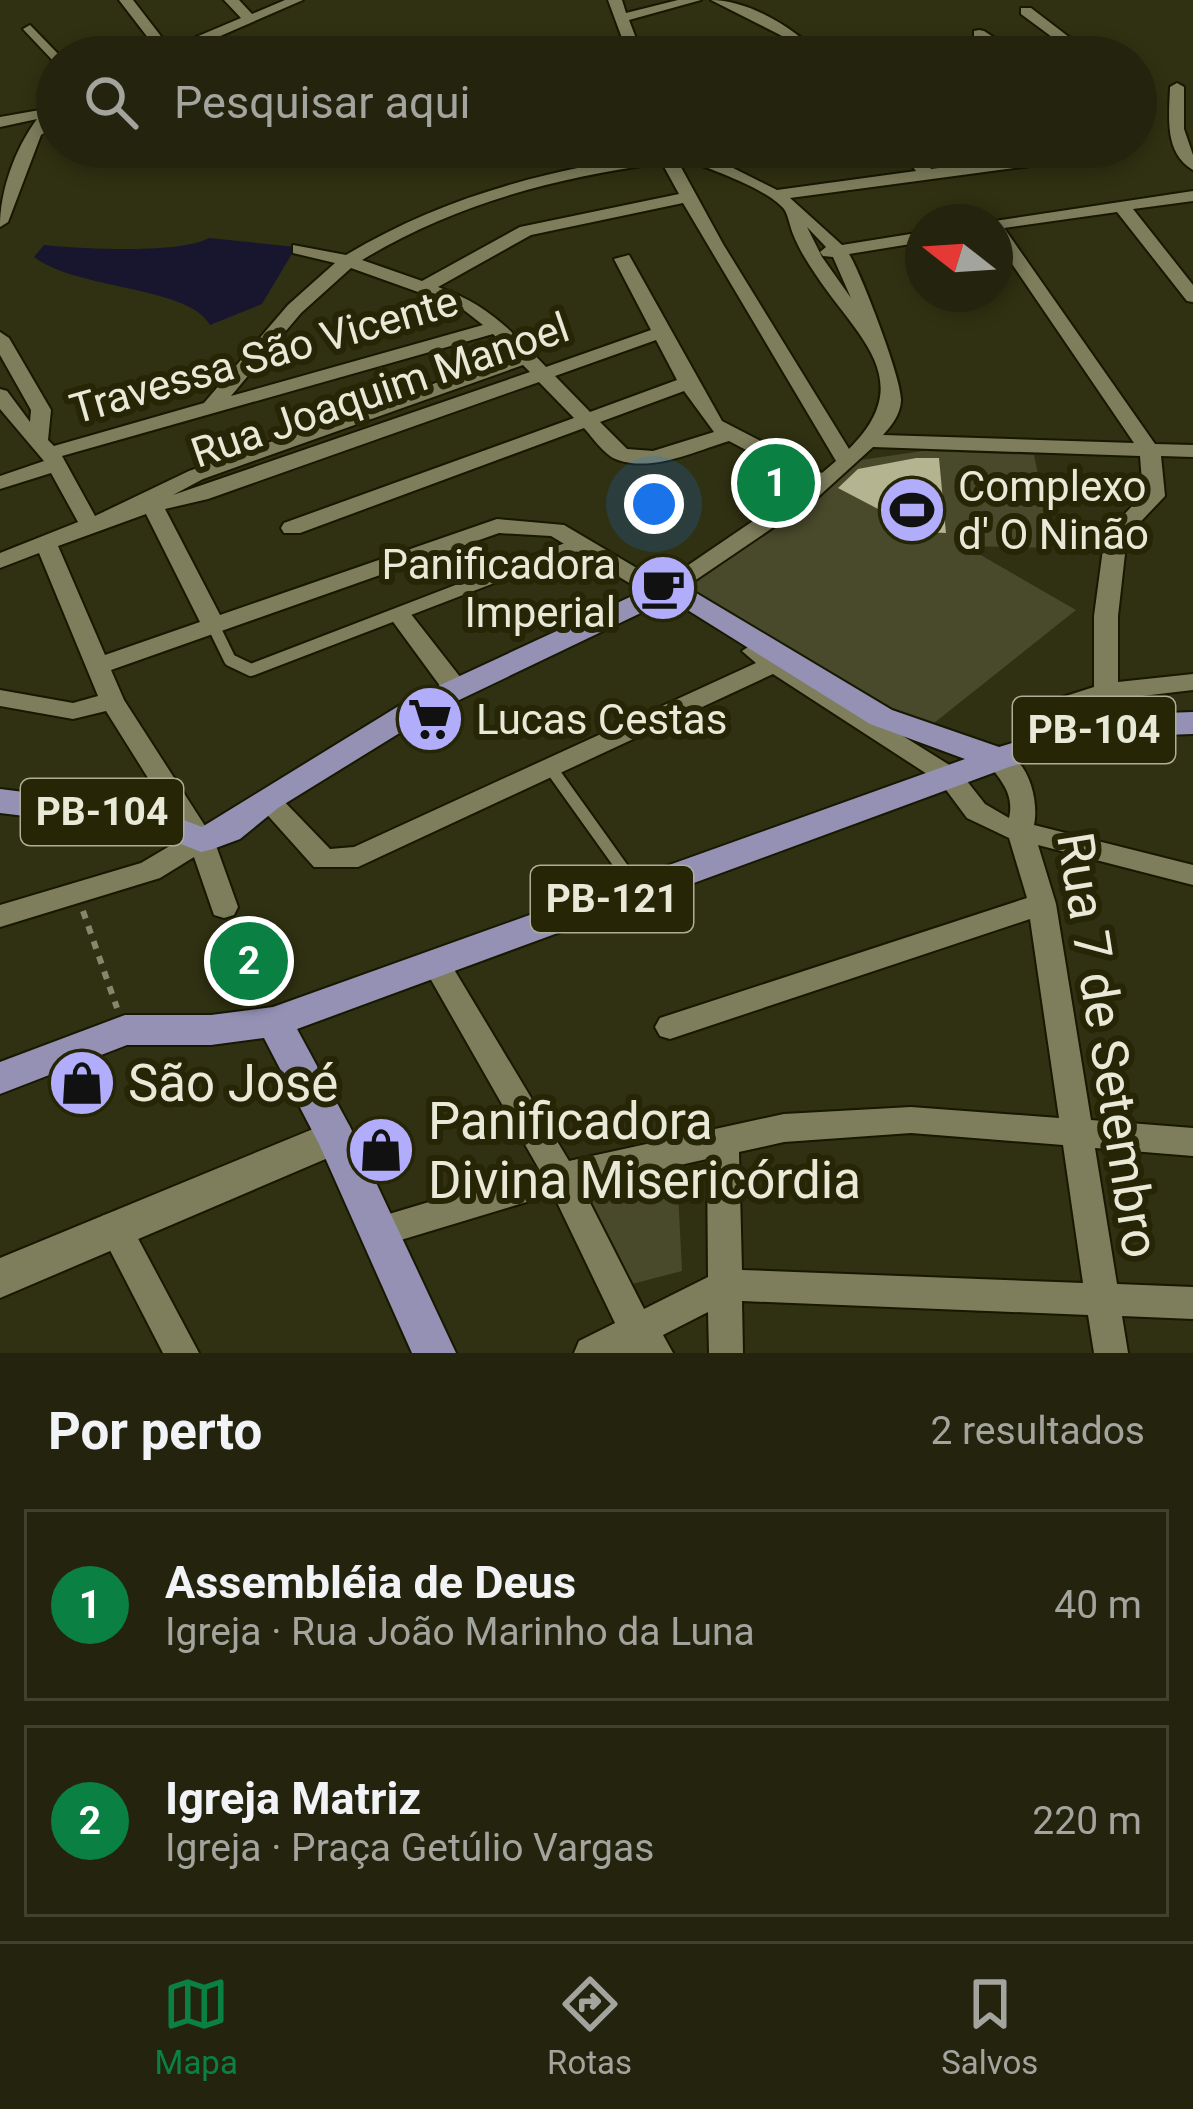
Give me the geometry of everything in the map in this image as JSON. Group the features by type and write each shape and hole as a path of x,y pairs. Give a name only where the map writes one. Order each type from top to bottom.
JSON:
{"main road":[{"name":"PB-104","path":"0,801 152,820 200,840 228,830 267,800 454,688 665,589 909,730 998,759 1107,726 1193,723"},
{"name":"PB-121","path":"0,1078 125,1030 211,1030 274,1022 998,759"},
{"path":"274,1022 381,1231 434,1353"}],"street":[{"path":"126,0 150,36"},
{"path":"231,0 248,17"},
{"path":"206,36 296,0"},
{"path":"614,0 628,36"},
{"path":"622,18 694,0"},
{"path":"718,0 793,36"},
{"path":"1026,11 1060,36"},
{"path":"30,29 36,36"},
{"path":"1177,87 1177,139 1193,165"},
{"path":"0,122 36,118"},
{"path":"0,222 36,132"},
{"path":"212,406 311,295 349,261 478,193 604,168"},
{"path":"693,168 687,196 847,460"},
{"path":"665,589 847,460 883,422 893,392 868,328 862,296 840,251 815,225 774,195 721,168"},
{"path":"922,168 926,173"},
{"path":"774,195 960,168"},
{"name":"Travessa São Vicente","path":"425,286 526,231 687,196"},
{"path":"1013,223 1193,196"},
{"path":"1122,207 1193,297"},
{"path":"794,212 851,312 868,328"},
{"path":"815,254 905,240"},
{"path":"298,249 349,261 466,303 497,327 621,455 654,457 727,435"},
{"path":"1013,252 1150,451 1154,496 1116,535 1106,616 1106,692"},
{"path":"623,259 705,412 727,435 821,481"},
{"name":"Travessa São Vicente","path":"0,483 49,452 497,327"},
{"name":"Rua Joaquim Manoel","path":"151,501 201,495 662,332"},
{"path":"0,338 41,410 49,452"},
{"name":"Rua Joaquim Manoel","path":"0,561 526,358"},
{"path":"292,528 688,383"},
{"path":"0,395 49,452 90,525"},
{"path":"866,441 1193,451"},
{"path":"151,501 212,623"},
{"path":"96,667 497,526 544,526 665,589 950,777 976,811 1002,826 1193,875"},
{"path":"46,543 112,701 200,840 224,907"},
{"path":"399,614 454,688"},
{"path":"267,800 323,860 338,862 774,664"},
{"path":"1031,716 1106,692 1193,682"},
{"path":"0,698 73,711 112,701"},
{"name":"Rua 7 de Setembro","path":"998,759 1017,779 1022,795 1019,830 1042,904 1111,1353"},
{"path":"0,916 150,871 200,840"},
{"path":"670,1027 1042,904"},
{"path":"436,964 561,1177 646,1341"},
{"path":"381,1231 561,1177 784,1128 911,1120 1078,1130 1190,1146"},
{"path":"0,1278 335,1136"},
{"path":"722,1140 726,1353"},
{"path":"114,1227 182,1353"},
{"path":"590,1353 646,1341 728,1285 1193,1303"}],"lane":[{"path":"212,623 230,660 251,670 579,544"},
{"path":"550,767 638,890"}],"path":[{"path":"76,891 125,1030"}],"shaded area":[{"path":"209,238 296,247 262,304 210,325 180,303 77,276 34,257 44,245 154,248"},
{"path":"923,451 1034,455 1053,548 965,546 1076,610 924,731 687,588 698,569 847,462"},
{"path":"677,1173 682,1271 628,1285 584,1191"}],"building":[{"name":"Complexo d' O Ninão","path":"939,458 946,533 922,532 838,488 858,469"}],"place":[{"name":"Assembléia de Deus","path":"776,483"},
{"name":"Complexo d' O Ninão","path":"912,510"},
{"name":"Panificadora Imperial","path":"663,588"},
{"name":"Lucas Cestas","path":"430,719"},
{"name":"Igreja Matriz","path":"249,961"},
{"name":"São José","path":"82,1083"},
{"name":"Panificadora Divina Misericórdia","path":"381,1150"}]}
